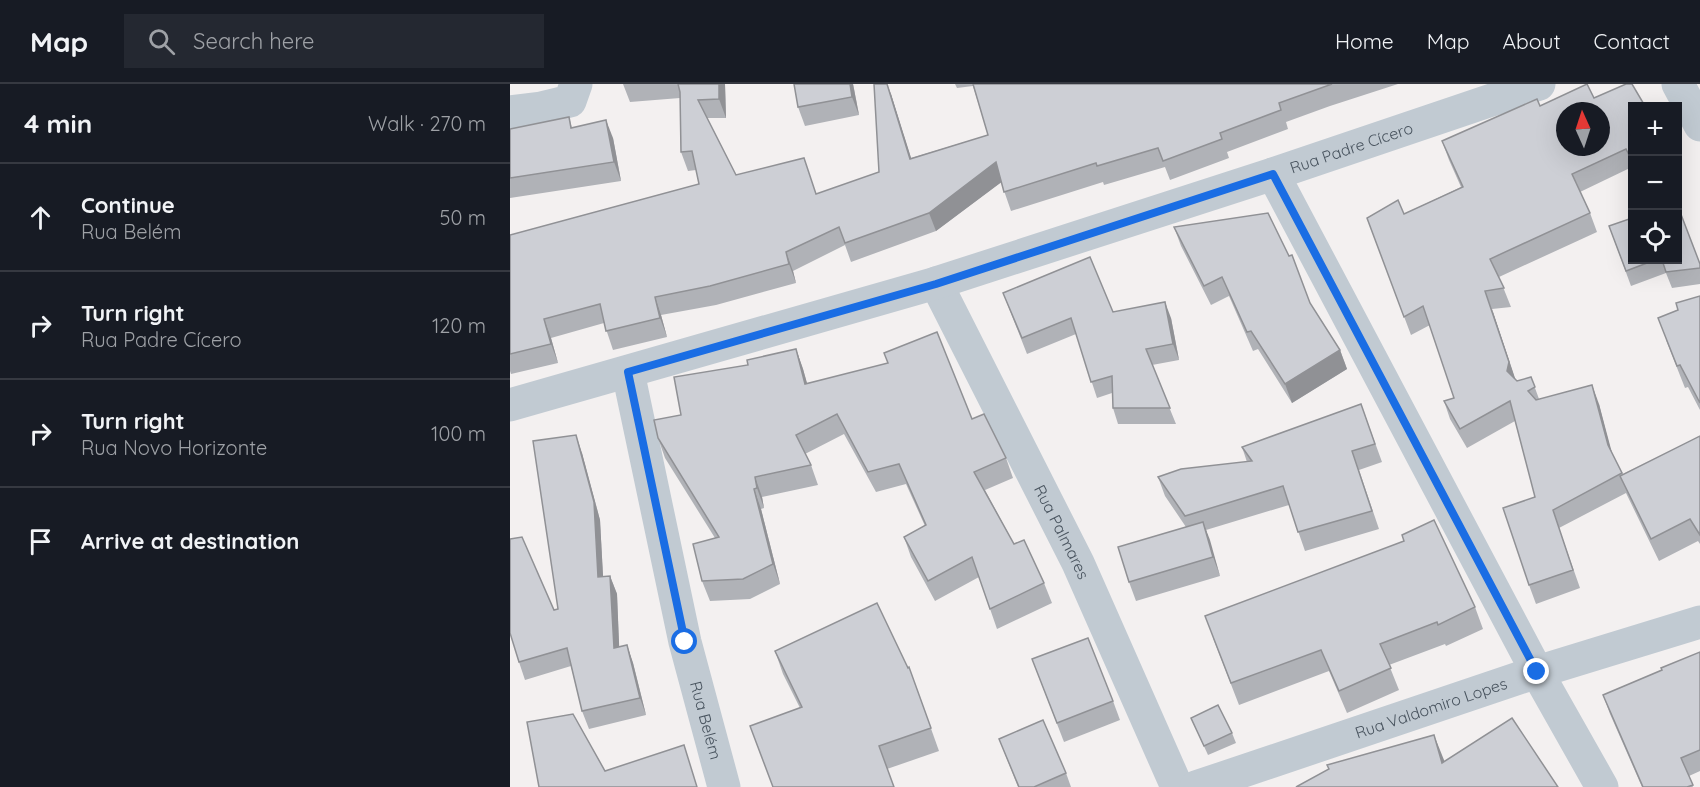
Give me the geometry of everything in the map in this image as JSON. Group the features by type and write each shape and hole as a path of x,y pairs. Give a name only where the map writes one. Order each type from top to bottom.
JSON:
{"street":[{"name":"Rua Padre Cícero","path":"510,405 936,284 1539,84"},
{"path":"1678,84 1700,125"},
{"path":"510,112 541,108 573,92"},
{"path":"1273,174 1537,672 1602,787"},
{"name":"Rua Palmares","path":"936,284 1078,563 1177,787"},
{"name":"Rua Belém","path":"628,372 685,642 724,787"},
{"name":"Rua Valdomiro Lopes","path":"1196,787 1537,672 1700,622"}],"building":[{"path":"678,84 719,84 719,99 698,100 736,175 804,158 816,194 879,172 874,84 887,84 910,159 988,135 973,84 1332,84 1279,103 1281,110 1220,133 1222,139 1163,161 1158,148 1097,166 1096,163 1004,192 996,162 929,213 845,243 839,227 786,252 789,264 710,286 655,297 660,318 606,331 600,304 544,319 551,344 510,354 510,235 699,184 692,151 681,152"},
{"path":"794,84 850,84 852,97 798,107"},
{"path":"1587,84 1594,98 1626,84 1632,84 1643,102 1628,102 1628,153 1626,149 1572,174 1590,213 1490,259 1504,288 1485,291 1509,362 1507,371 1517,381 1531,377 1535,387 1528,391 1536,400 1592,385 1608,445 1622,473 1553,510 1573,570 1529,585 1503,508 1535,497 1510,401 1460,429 1444,401 1454,398 1423,306 1404,317 1367,218 1398,200 1404,214 1463,187 1442,141 1537,99 1540,106"},
{"path":"569,117 571,128 606,120 614,162 510,178 510,129"},
{"path":"1268,213 1289,256 1292,255 1310,303 1340,350 1285,384 1251,331 1247,332 1222,277 1204,286 1174,227"},
{"path":"1682,217 1700,268 1666,272 1663,264 1682,264"},
{"path":"1628,219 1628,264 1644,264 1626,271 1609,226"},
{"path":"1090,257 1113,312 1165,302 1173,344 1146,349 1170,408 1113,408 1112,376 1091,382 1071,318 1022,338 1003,293"},
{"path":"1700,296 1700,403 1680,365 1677,366 1658,318 1678,310 1676,303"},
{"path":"937,332 972,419 984,414 1006,458 974,472 1014,544 1024,540 1044,583 990,609 972,557 928,581 904,537 926,525 899,464 868,472 837,414 796,435 811,465 755,477 757,488 754,489 773,564 743,579 702,581 693,544 719,537 658,438 654,420 681,415 674,377 748,365 747,360 796,349 805,384 888,363 884,353"},
{"path":"1361,404 1375,444 1352,451 1372,511 1298,532 1283,486 1185,516 1158,477 1181,469 1252,461 1242,447"},
{"path":"576,435 594,502 598,577 610,576 614,648 627,645 640,698 582,711 567,648 519,662 510,633 510,539 522,537 554,610 558,609 533,441"},
{"path":"1700,436 1700,535 1690,519 1651,539 1620,476"},
{"path":"1434,520 1475,607 1438,625 1437,622 1380,644 1391,668 1339,691 1321,650 1231,683 1205,616 1404,541 1402,535"},
{"path":"1203,522 1213,557 1129,582 1118,547"},
{"path":"877,603 909,667 931,728 879,746 894,787 773,787 750,726 802,707 775,651"},
{"path":"1088,638 1113,701 1057,723 1032,659"},
{"path":"1700,652 1700,750 1681,758 1693,785 1643,787 1603,695"},
{"path":"1218,705 1232,733 1204,746 1191,718"},
{"path":"573,714 605,771 684,745 697,787 539,787 527,722"},
{"path":"1512,718 1558,787 1296,787 1329,769 1327,765 1434,735 1442,763"},
{"path":"1043,720 1066,773 1034,787 1019,787 999,739"}],"route":[{"path":"685,642 628,372 936,284 1273,174 1537,672"}]}
